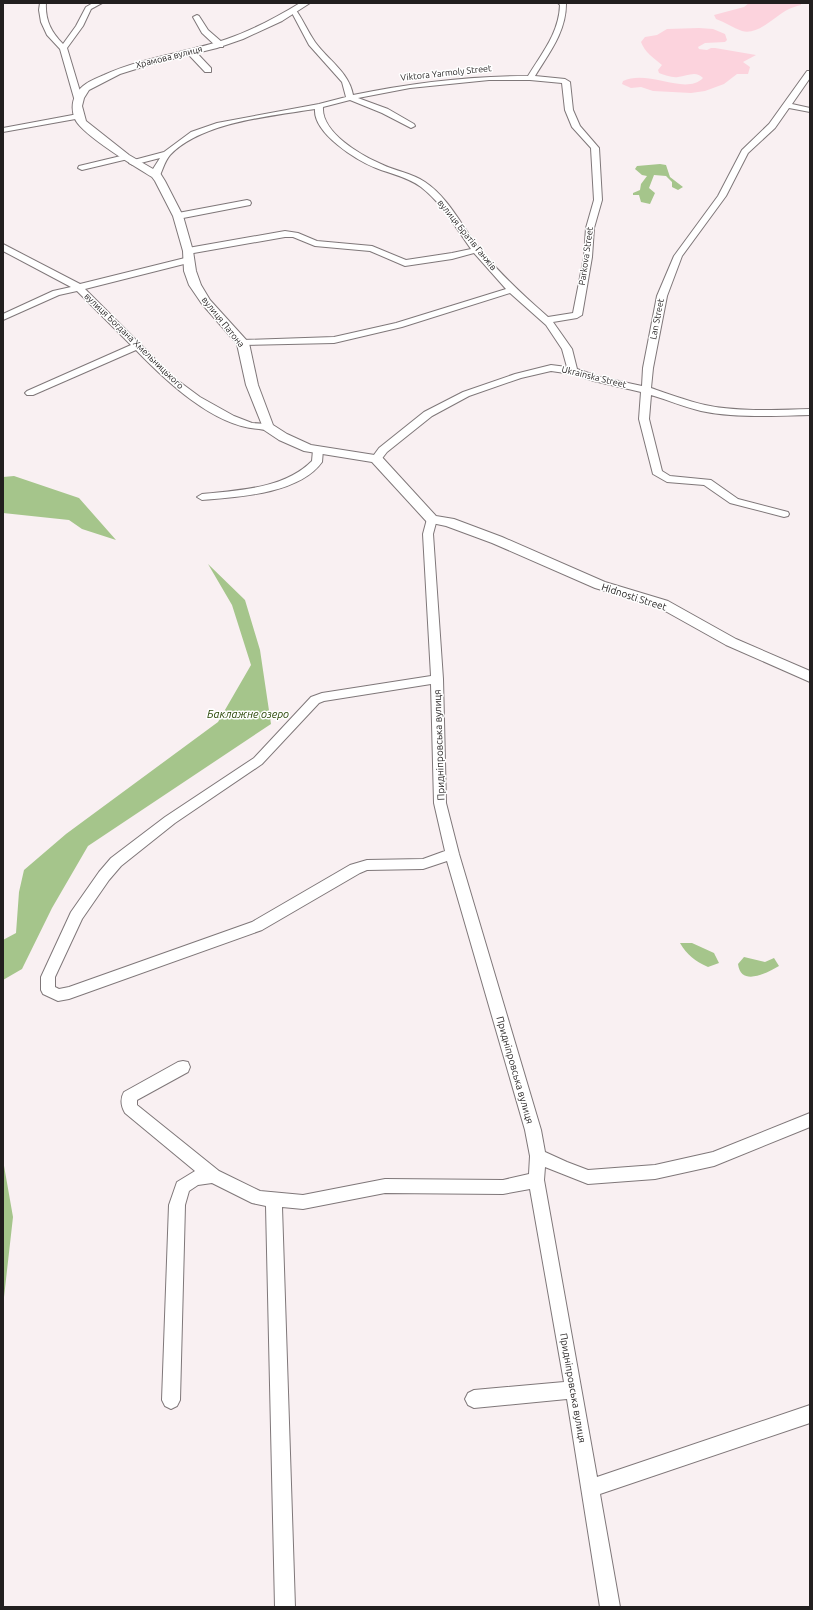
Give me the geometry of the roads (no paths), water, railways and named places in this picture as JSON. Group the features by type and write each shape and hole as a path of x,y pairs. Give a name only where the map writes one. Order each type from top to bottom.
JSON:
{"street":[{"path":"43,3 42,8 45,27 63,48 78,98 78,116 82,123 129,160 156,175 157,169 167,154 187,138 206,129 238,121 319,106"},
{"path":"63,48 79,26 88,8 98,3"},
{"name":"Храмова вулиця","path":"78,98 84,89 120,70 149,61 220,45 250,33 294,11 306,3"},
{"path":"530,78 558,34 564,11 563,4 561,3"},
{"path":"294,11 312,44 344,81 350,93 350,98 385,110 411,126"},
{"path":"197,17 205,31 220,45"},
{"path":"191,52 208,70"},
{"name":"Lan Street","path":"784,514 734,500 707,482 667,479 657,472 644,419 648,368 662,296 678,256 722,196 745,152 772,126 810,74"},
{"name":"Viktora Yarmoly Street","path":"319,106 410,86 489,78 530,78"},
{"name":"Parkova Street","path":"530,78 565,81 569,110 576,127 595,148 598,200 590,228 588,257 577,315 546,320"},
{"path":"787,105 810,110"},
{"name":"вулиця Братів Ганжів","path":"319,106 317,115 320,121 328,131 343,144 373,163 407,176 424,185 444,205 476,250 512,290 546,320 567,349 574,371"},
{"path":"3,130 78,116"},
{"path":"82,168 167,154"},
{"name":"вулиця Патона","path":"156,175 178,216 189,255 190,271 195,285 206,302 244,343 252,385 268,427"},
{"path":"178,216 247,203"},
{"path":"3,317 56,293 238,241 285,234 295,235 315,243 372,249 405,263 452,256 476,250"},
{"name":"вулиця Богдана Хмельницького","path":"3,246 78,287 170,379 196,399 230,418 251,426 268,427"},
{"path":"244,343 334,340 399,325 512,290"},
{"path":"30,393 137,346"},
{"name":"Ukrainska Street","path":"376,460 383,450 428,414 466,394 518,376 551,368 574,371 597,379 646,390 703,408 724,411 786,413 810,412"},
{"path":"268,427 295,443 318,450 376,460 432,519"},
{"path":"202,497 254,491 283,482 305,473 317,462 318,450"},
{"name":"Придніпровська вулиця","path":"432,519 428,534 437,679 440,803 452,854 531,1122 538,1156 536,1180 591,1488 610,1607"},
{"name":"Hidnosti Street","path":"432,519 449,522 497,540 600,586 663,604 688,620 731,642 810,677"},
{"path":"437,679 322,697 315,700 258,760 170,820 116,862 104,876 76,916 48,977 48,990 58,995 69,993 257,926 355,869 367,865 423,864 452,854"},
{"path":"183,1067 129,1097 130,1108 213,1176 258,1198 303,1202 385,1186 503,1187 536,1180"},
{"path":"538,1156 562,1168 588,1177 655,1172 714,1160 810,1120"},
{"path":"171,1400 177,1205 183,1187 195,1178 213,1176"},
{"path":"274,1200 285,1607"},
{"path":"474,1399 574,1390"},
{"path":"591,1488 810,1414"}],"water":[{"path":"660,164 666,165 670,177 683,187 678,190 672,187 672,182 666,176 654,175 649,188 655,193 650,204 641,202 639,195 633,195 633,193 640,190 641,184 647,176 642,175 635,169 637,166"},
{"path":"14,476 79,498 116,540 82,529 69,520 3,513 3,477"},
{"name":"Баклажне озеро","path":"208,564 245,600 260,650 271,724 88,846 52,908 22,969 3,980 3,940 16,933 19,892 24,870 66,834 218,722 251,665 232,605"},
{"path":"680,943 692,943 714,953 719,963 708,967 703,965 695,960"},
{"path":"744,957 765,962 774,958 779,966 762,975 749,977 740,971 738,964"},
{"path":"3,1160 13,1217 3,1306"}]}
